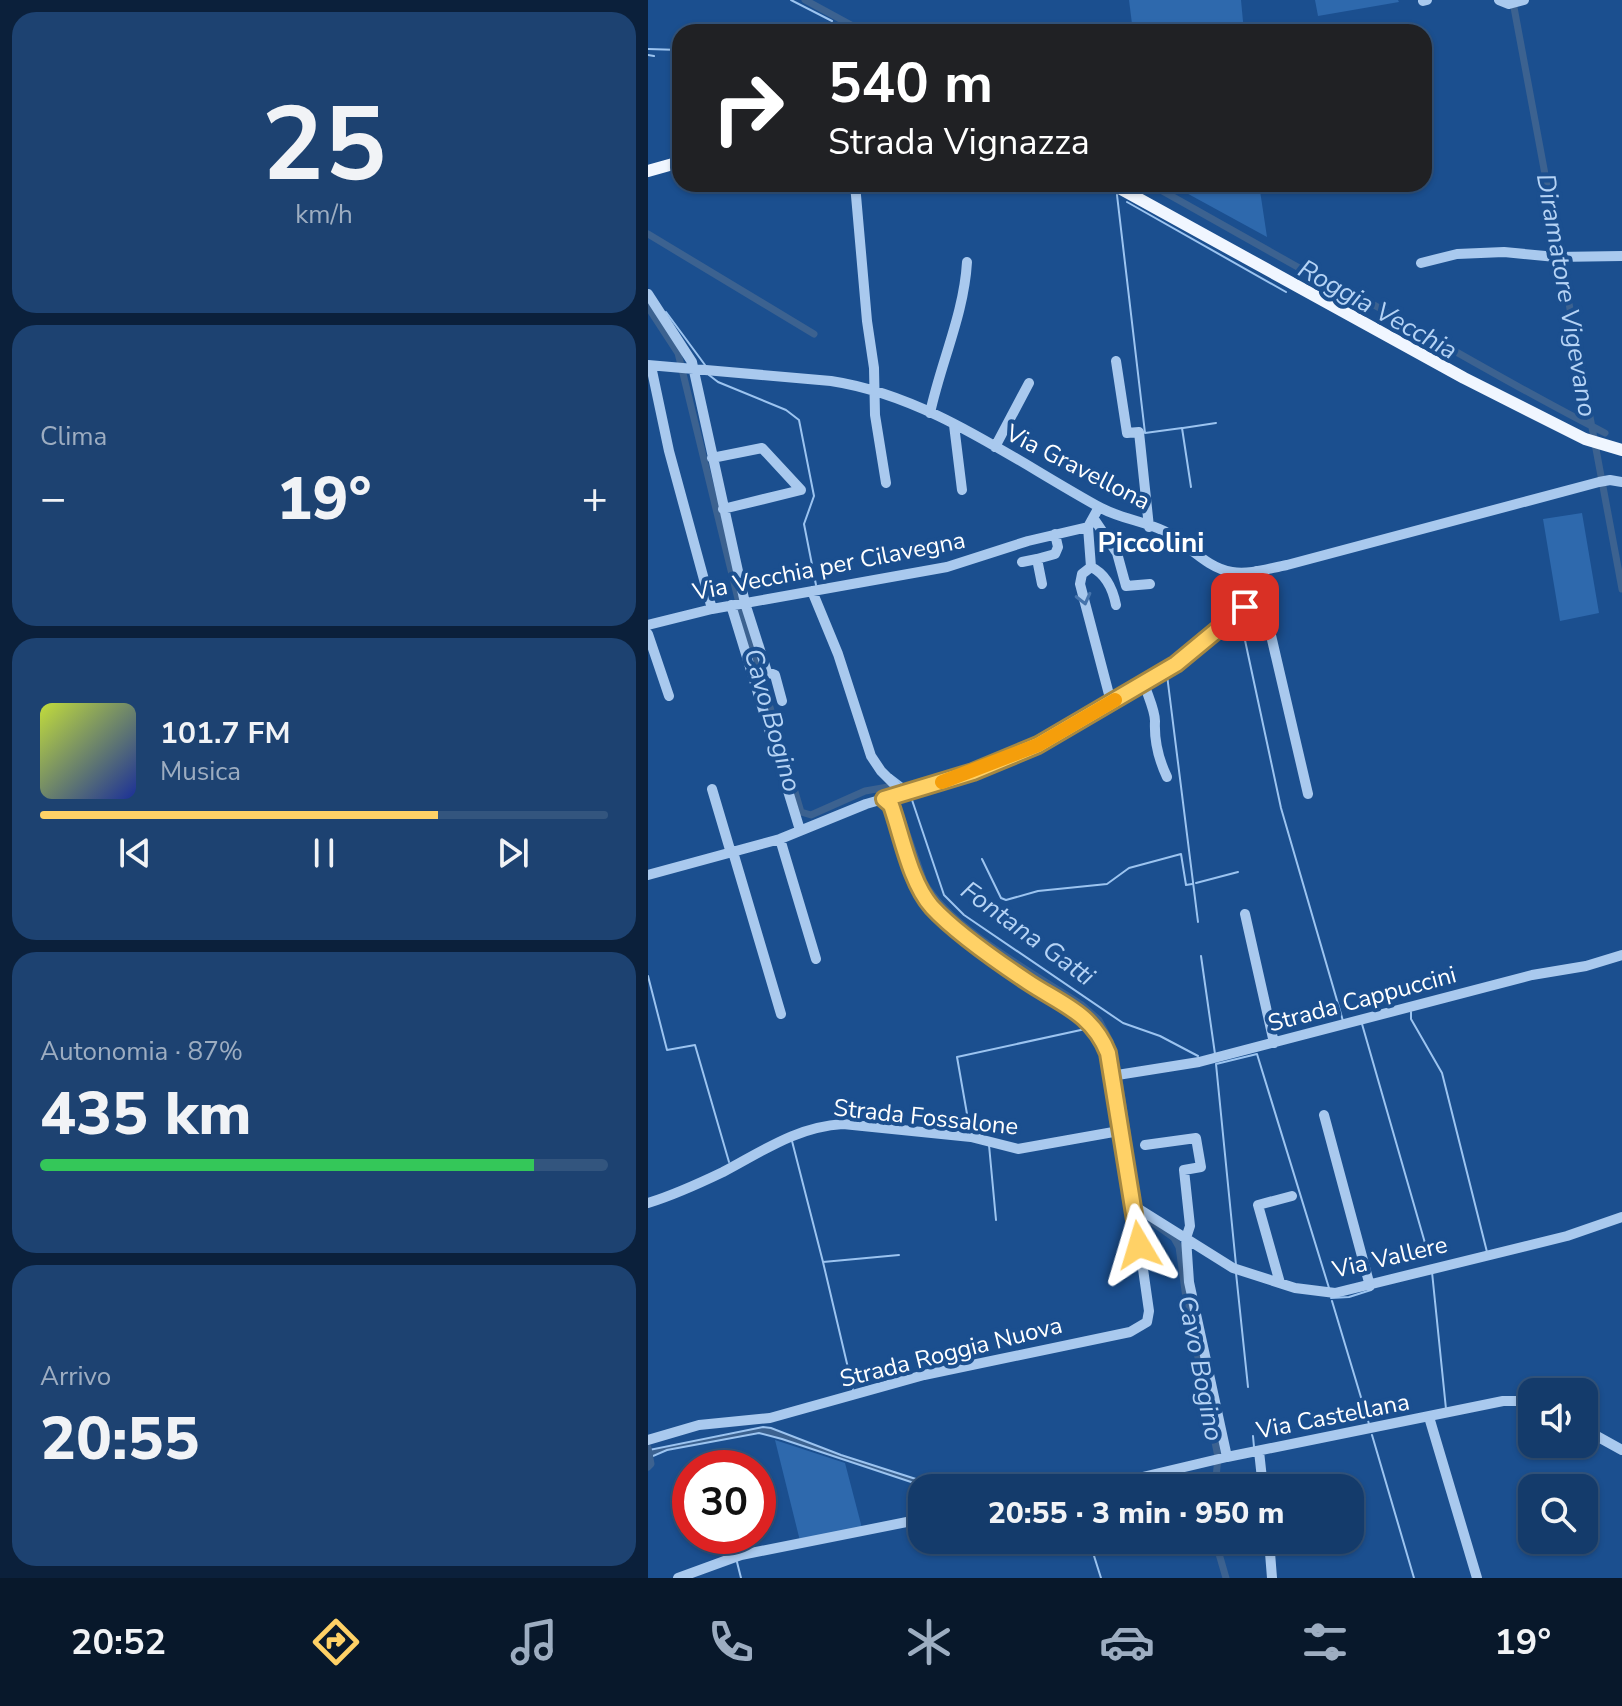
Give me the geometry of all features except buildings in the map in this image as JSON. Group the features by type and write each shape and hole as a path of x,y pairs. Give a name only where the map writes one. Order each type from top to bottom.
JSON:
{"main road":[{"path":"648,171 672,164"},
{"path":"1127,192 1464,378 1585,439 1615,447"}],"street":[{"path":"856,192 886,483"},
{"path":"1421,263 1472,253 1622,256"},
{"path":"930,413 961,306 967,262"},
{"path":"648,294 695,369 745,603 767,672 775,675 782,701"},
{"path":"1116,361 1127,433 1139,432 1149,527"},
{"path":"650,366 669,451 712,609"},
{"name":"Via Gravellona","path":"650,366 831,381 874,389 954,425 1099,507 1166,532 1219,568 1234,573 1256,571 1613,481"},
{"path":"995,447 1029,383"},
{"path":"954,425 962,490"},
{"path":"712,458 762,448 801,490 723,509"},
{"path":"1091,567 1091,523 1099,507"},
{"path":"1091,523 1117,553 1126,586 1150,584"},
{"name":"Via Vecchia per Cilavegna","path":"651,622 947,567 1091,523"},
{"path":"1022,562 1055,554 1058,547 1055,534"},
{"path":"1037,559 1042,584"},
{"path":"1091,567 1100,571 1106,579 1116,605"},
{"path":"1091,567 1082,574 1080,584 1111,702"},
{"path":"1256,571 1308,794"},
{"path":"812,591 838,654 871,756 899,794"},
{"path":"648,875 780,839 899,794 973,772 1038,745 1176,664 1239,611 1263,601"},
{"path":"731,605 800,830"},
{"path":"648,634 669,696"},
{"path":"1144,683 1155,720 1152,729 1167,777"},
{"path":"712,789 781,1014"},
{"path":"899,794 891,805 919,889 932,907 990,956 1093,1025 1108,1053 1119,1131 1137,1207"},
{"path":"780,839 816,959"},
{"path":"1245,914 1274,1043"},
{"name":"Strada Cappuccini","path":"1111,1076 1199,1062 1532,975 1586,966 1622,955"},
{"path":"1324,1115 1370,1286"},
{"name":"Strada Fossalone","path":"648,1203 685,1190 786,1137 823,1125 843,1124 971,1137 1018,1149 1119,1131"},
{"path":"1145,1145 1196,1138 1201,1167 1184,1170 1190,1226 1186,1238 1189,1282 1221,1459"},
{"path":"1280,1283 1258,1205 1292,1196"},
{"name":"Via Vallere","path":"1137,1207 1233,1268 1295,1288 1335,1293 1567,1236 1622,1217"},
{"name":"Strada Roggia Nuova","path":"648,1440 699,1425 770,1418 984,1361 1130,1332 1144,1325 1149,1311 1137,1207"},
{"name":"Via Castellana","path":"1156,1474 1503,1401 1518,1401"},
{"path":"1429,1417 1477,1578"},
{"path":"1598,1437 1622,1450"},
{"path":"1259,1451 1261,1474"},
{"path":"678,1578 741,1555 908,1522"},
{"path":"1270,1554 1272,1578"}],"shaded area":[{"path":"1129,0 1241,0 1243,24 1132,24"},
{"path":"1315,0 1398,0 1399,2 1318,16"},
{"path":"1185,192 1260,192 1267,237"},
{"path":"1582,513 1599,613 1560,621 1543,519"},
{"path":"763,1427 908,1476 908,1481 759,1433 667,1450 651,1457 649,1450"},
{"path":"775,1440 845,1463 862,1528 800,1541"}],"waterway":[{"path":"791,0 832,21"},
{"name":"Roggia Vecchia","path":"805,0 849,24"},
{"name":"Diramatore Vigevano","path":"1513,2 1622,589"},
{"path":"648,49 672,50"},
{"name":"Fontana Gatti","path":"648,55 654,56"},
{"name":"Roggia Vecchia","path":"1164,192 1605,433"},
{"path":"1117,195 1145,433 1182,428 1191,487"},
{"path":"1127,202 1286,292"},
{"path":"648,234 814,334"},
{"name":"Cavo Bogino","path":"648,307 678,353 738,599 801,812 811,815 865,791 888,787 924,882 936,899 973,933 1082,1005 1099,1020 1110,1041 1118,1072 1138,1206"},
{"name":"Fontana Gatti","path":"666,312 705,365"},
{"name":"Fontana Gatti","path":"709,375 718,382 786,410 799,420 814,496 804,524 816,585"},
{"path":"1183,428 1216,423"},
{"path":"1240,617 1281,808 1343,1021"},
{"path":"1167,675 1198,922"},
{"name":"Fontana Gatti","path":"891,775 908,788"},
{"name":"Fontana Gatti","path":"910,794 944,895 964,915 1123,1023 1160,1036 1198,1056"},
{"path":"982,859 1001,898 1006,900 1038,891 1107,884 1129,868 1181,854 1186,885 1192,884"},
{"path":"1196,883 1238,872"},
{"path":"1201,956 1215,1054"},
{"path":"648,976 667,1050 695,1045 729,1162"},
{"path":"1411,1012 1411,1019 1442,1073 1487,1252"},
{"path":"1362,1024 1429,1257"},
{"path":"970,1131 957,1057 1090,1028"},
{"name":"Fontana Gatti","path":"1236,1265 1216,1064 1257,1054 1329,1288"},
{"path":"792,1141 823,1262 899,1255"},
{"path":"989,1145 996,1220"},
{"name":"Cavo Bogino","path":"1153,1223 1174,1238 1179,1247 1186,1298 1218,1457 1216,1474"},
{"path":"823,1262 853,1389"},
{"path":"1432,1272 1446,1409"},
{"path":"1236,1273 1248,1387"},
{"path":"1331,1298 1349,1297 1371,1290"},
{"name":"Fontana Gatti","path":"1332,1301 1369,1424"},
{"name":"Fontana Gatti","path":"1372,1435 1414,1578"},
{"path":"1253,1436 1254,1447"},
{"path":"648,1448 651,1464 648,1467"},
{"path":"1093,1554 1101,1578"},
{"name":"Cavo Bogino","path":"1219,1554 1226,1578"},
{"path":"737,1562 741,1578"}],"slow traffic":[{"path":"942,782 1038,745 1115,700"}],"district":[{"name":"Piccolini","path":"1151,542"}],"route":[{"path":"1139,1245 1108,1053 1101,1036 1077,1012 990,956 932,907 919,889 891,805 884,799 973,772 1038,745 1176,664 1245,607"}]}
